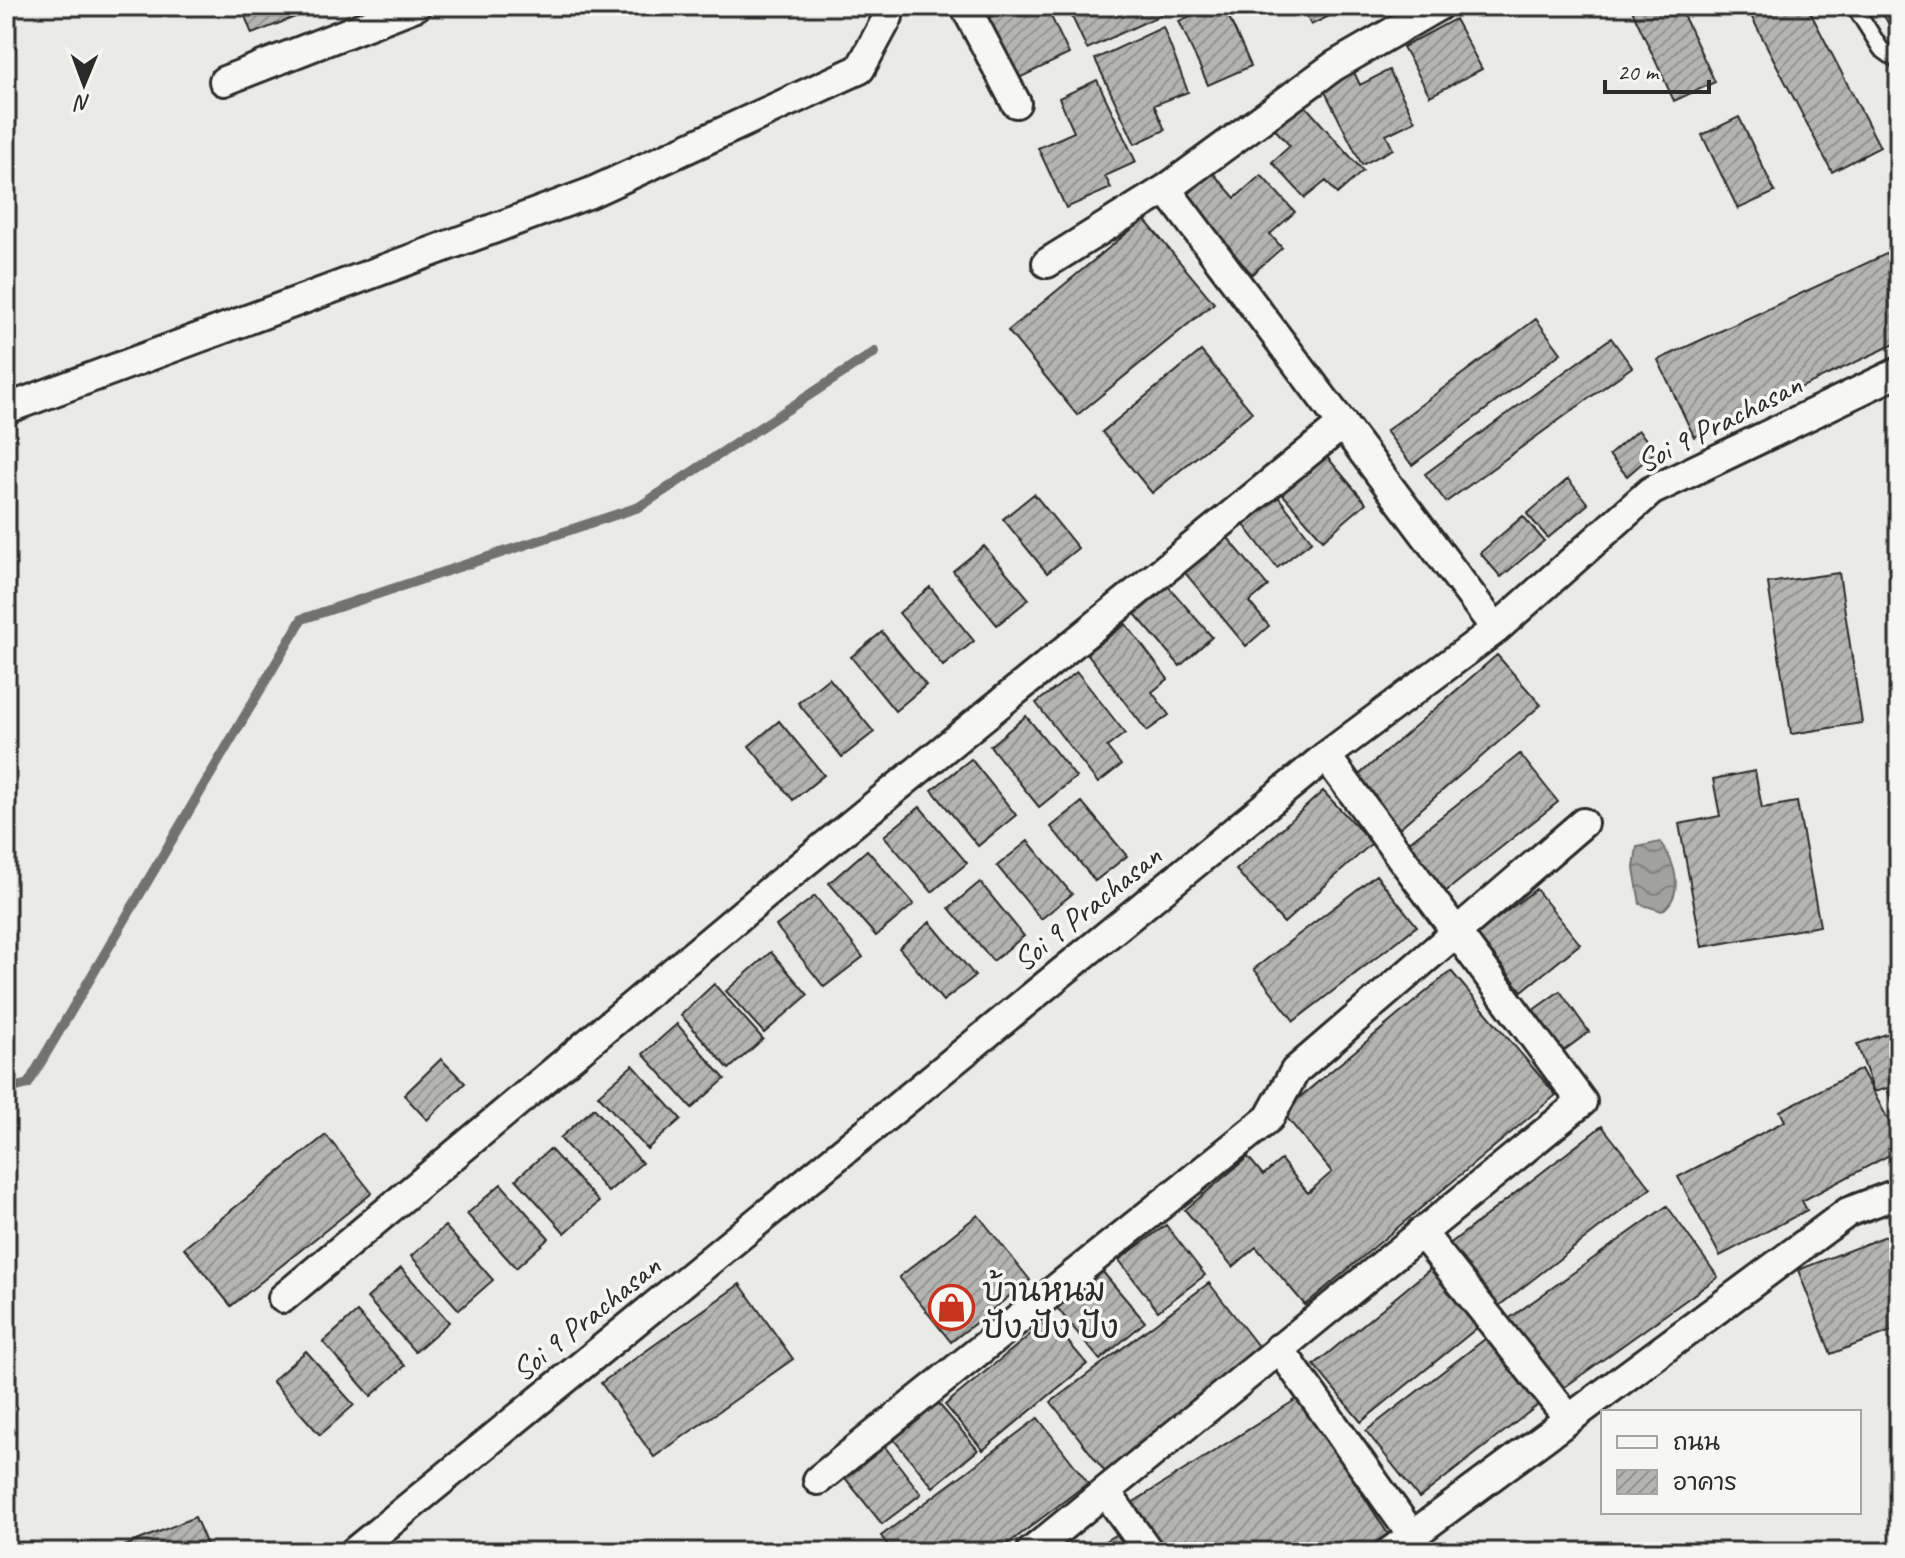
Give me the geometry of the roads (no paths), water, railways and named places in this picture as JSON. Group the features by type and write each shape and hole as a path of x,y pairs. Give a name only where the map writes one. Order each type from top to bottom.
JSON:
{"street":[{"path":"224,81 416,6"},
{"path":"6,409 590,193 860,69 888,17 886,6"},
{"path":"965,6 1016,103"},
{"path":"1047,263 1166,189 1334,66 1438,6"},
{"path":"1166,189 1496,629"},
{"name":"Soi 9 Prachasan","path":"354,1552 1326,756 1496,629 1651,491 1899,372"},
{"path":"283,1298 771,890 1343,424"},
{"path":"1031,1552 1582,1102 1326,756"},
{"path":"818,1480 1269,1118 1295,1071 1583,823"},
{"path":"1279,1348 1401,1544 1848,1212 1899,1193"},
{"path":"1421,1232 1569,1419"},
{"path":"1106,1492 1149,1552"}],"lane":[{"path":"1854,6 1881,49 1899,62"}],"water":[{"path":"1660,842 1676,878 1674,896 1662,911 1640,904 1634,868 1637,847"}],"waterway":[{"path":"6,1090 28,1084 302,619 639,507 875,352"}],"place":[{"name":"บ้านหนม ปัง ปัง ปัง","path":"951,1308"}]}
